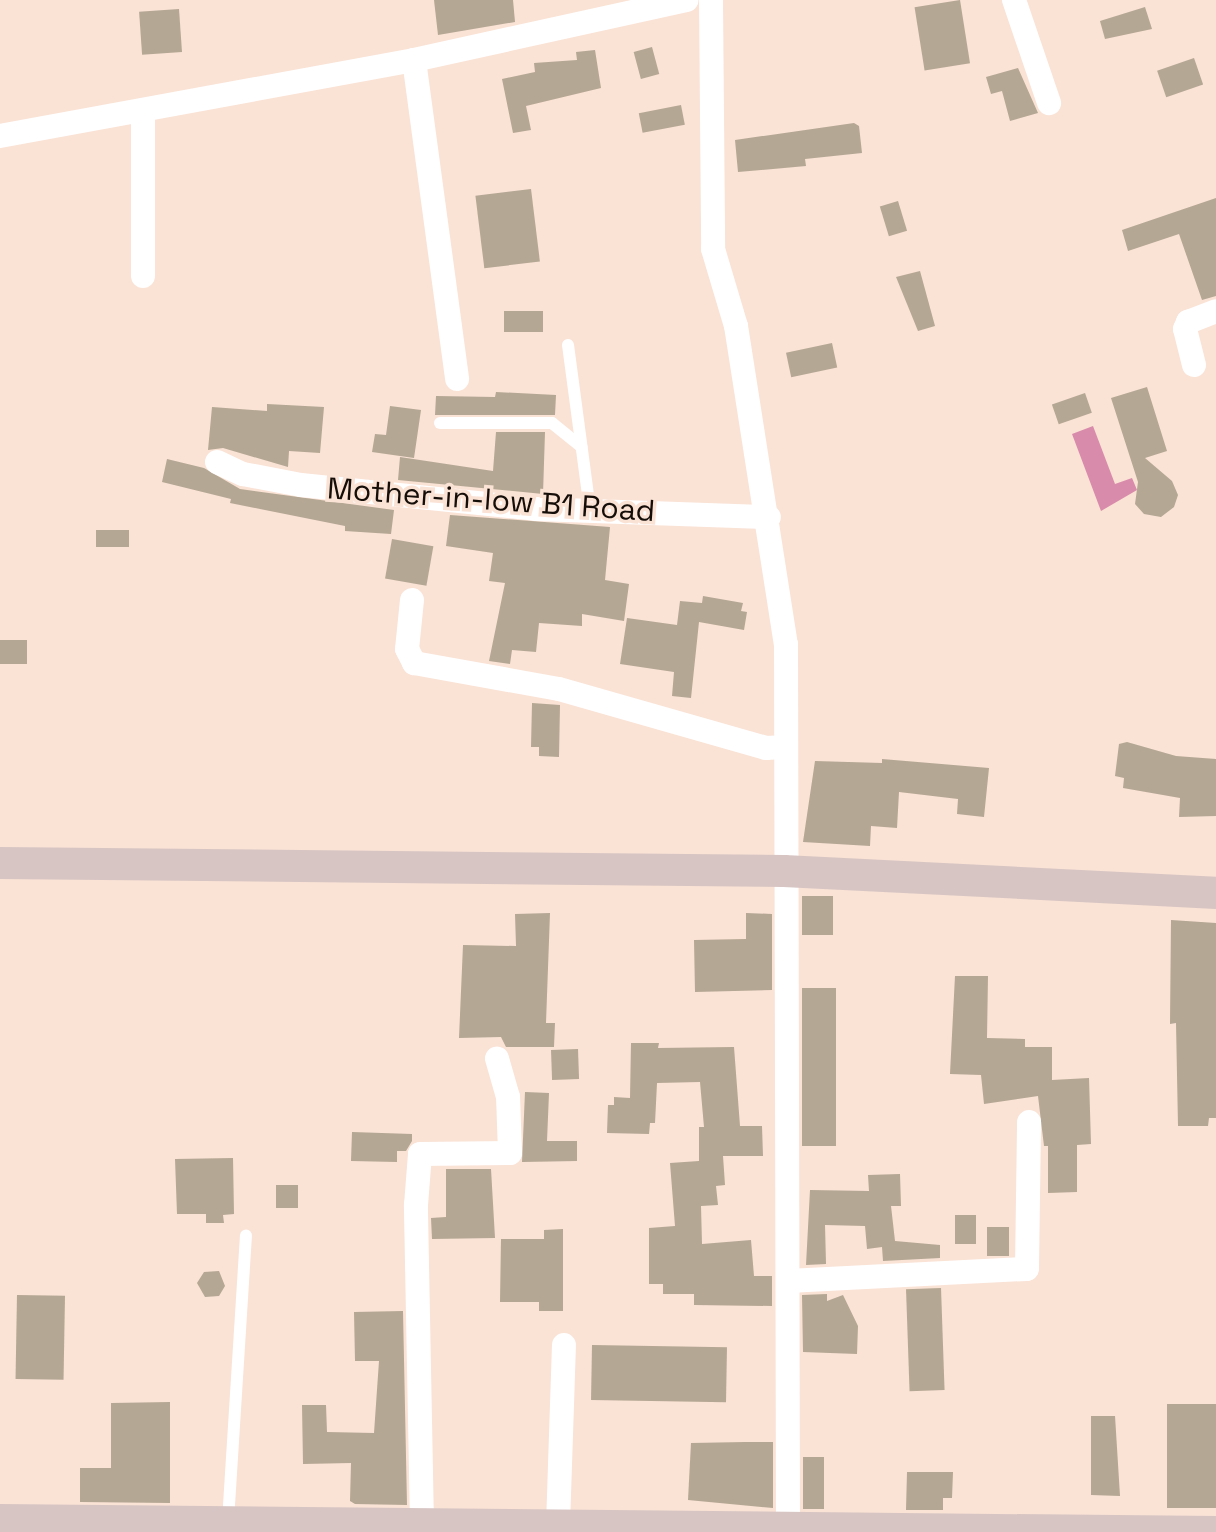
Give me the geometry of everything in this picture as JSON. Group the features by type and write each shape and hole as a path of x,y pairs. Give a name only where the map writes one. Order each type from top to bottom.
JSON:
{"main road":[{"path":"0,863 784,871 1216,893"},
{"path":"0,1520 1216,1532"}],"street":[{"path":"0,136 414,60 686,0"},
{"path":"711,0 713,249 736,326 784,610 788,1527"},
{"path":"1014,0 1049,103"},
{"path":"414,60 457,379"},
{"path":"143,110 143,276"},
{"path":"1194,365 1185,329 1188,322 1216,311"},
{"name":"Mother-in-low B1 Road","path":"217,462 243,474 301,485 536,509 769,517"},
{"path":"412,600 407,649 414,663 559,689 766,748 785,747"},
{"path":"422,1524 416,1205 420,1154 510,1153 508,1097 497,1059"},
{"path":"788,1281 1027,1269 1029,1122"},
{"path":"558,1525 564,1345"}],"lane":[{"path":"568,345 590,510"},
{"path":"440,423 552,423 582,447"},
{"path":"227,1522 246,1236"}],"shaded area":[{"path":"1093,426 1115,484 1132,478 1137,490 1101,511 1072,434"}],"building":[{"path":"434,0 513,0 515,22 438,35"},
{"path":"960,0 970,63 925,70 915,7"},
{"path":"1145,7 1152,29 1105,39 1100,21"},
{"path":"179,9 182,52 142,55 139,12"},
{"path":"652,47 659,74 641,79 634,52"},
{"path":"595,50 601,88 526,106 531,130 513,133 502,79 535,72 534,63 577,60 576,52"},
{"path":"1194,58 1203,84 1166,97 1157,71"},
{"path":"1018,68 1038,113 1010,121 1002,91 991,94 986,77"},
{"path":"681,105 685,125 643,133 639,113"},
{"path":"854,123 859,126 862,153 805,159 806,166 738,172 735,140"},
{"path":"531,189 540,261 484,268 475,196"},
{"path":"1216,198 1216,296 1202,300 1179,234 1128,251 1122,230"},
{"path":"898,201 907,231 889,236 880,207"},
{"path":"920,271 935,326 918,331 896,277"},
{"path":"504,311 543,311 543,332 504,332"},
{"path":"832,343 837,367 791,377 786,353"},
{"path":"1147,387 1167,451 1145,458 1172,481 1178,495 1174,507 1161,517 1144,514 1135,504 1138,482 1111,398"},
{"path":"496,392 556,395 555,415 435,415 436,396 495,397"},
{"path":"1085,393 1092,413 1059,424 1052,404"},
{"path":"267,404 324,407 320,453 289,451 288,467 223,448 208,450 212,407 267,411"},
{"path":"390,406 421,410 414,458 372,452 375,434 386,435"},
{"path":"496,432 545,432 543,494 398,480 400,457 493,471"},
{"path":"167,459 204,468 240,489 394,510 391,534 345,531 345,526 230,503 231,499 162,482"},
{"path":"450,515 610,527 605,580 629,584 624,621 582,614 582,626 539,623 536,652 512,650 510,664 489,661 505,583 489,581 493,553 446,546"},
{"path":"96,530 129,530 129,547 96,547"},
{"path":"392,539 433,546 426,586 385,578"},
{"path":"703,596 743,603 741,611 747,612 744,630 699,622 691,698 672,696 674,672 620,664 627,618 677,625 680,601 702,603"},
{"path":"0,640 27,640 27,664 0,664"},
{"path":"532,703 560,705 559,757 539,756 539,747 531,747"},
{"path":"1127,742 1176,756 1216,759 1216,816 1179,817 1180,798 1123,788 1124,778 1115,776 1119,744"},
{"path":"882,759 989,768 984,817 957,814 958,799 899,792 897,828 871,826 870,846 803,842 815,761 882,763"},
{"path":"802,896 833,896 833,935 802,935"},
{"path":"550,913 546,1023 555,1023 554,1047 506,1047 501,1037 459,1038 463,945 516,946 515,914"},
{"path":"746,913 772,914 772,990 695,992 694,940 746,939"},
{"path":"1171,920 1216,923 1216,1118 1209,1118 1208,1126 1178,1126 1176,1023 1170,1024"},
{"path":"955,976 988,976 987,1038 1025,1039 1025,1047 1052,1047 1052,1080 1089,1078 1091,1144 1077,1145 1077,1192 1048,1193 1048,1146 1044,1146 1038,1096 984,1104 981,1075 950,1074"},
{"path":"802,988 836,988 836,1146 802,1146"},
{"path":"631,1043 659,1043 658,1048 734,1047 740,1126 762,1126 763,1156 723,1156 725,1185 716,1186 718,1205 701,1206 702,1244 751,1240 754,1276 772,1276 772,1306 694,1305 694,1294 663,1294 663,1284 649,1284 649,1228 675,1226 670,1163 699,1161 699,1127 704,1127 700,1082 657,1083 655,1123 650,1123 649,1134 607,1133 608,1105 614,1105 614,1097 630,1098"},
{"path":"578,1049 579,1079 552,1080 551,1050"},
{"path":"525,1092 549,1093 547,1141 577,1141 577,1161 522,1162"},
{"path":"352,1132 412,1134 412,1141 406,1151 397,1151 397,1162 351,1161"},
{"path":"233,1158 234,1214 223,1215 224,1223 206,1223 206,1214 177,1214 175,1159"},
{"path":"446,1169 491,1169 495,1238 432,1239 431,1218 446,1217"},
{"path":"900,1174 901,1206 891,1206 895,1241 940,1245 940,1258 883,1261 882,1247 867,1249 865,1226 825,1225 826,1264 806,1265 810,1190 869,1191 868,1175"},
{"path":"276,1185 298,1185 298,1208 276,1208"},
{"path":"955,1215 976,1215 976,1244 955,1244"},
{"path":"987,1227 1009,1227 1009,1256 987,1256"},
{"path":"563,1229 563,1311 539,1311 539,1302 500,1302 501,1239 544,1239 544,1230"},
{"path":"219,1271 225,1286 219,1296 205,1297 197,1283 204,1272"},
{"path":"941,1288 945,1390 910,1391 906,1289"},
{"path":"827,1294 827,1301 843,1295 858,1326 857,1354 803,1352 802,1295"},
{"path":"17,1295 65,1296 64,1380 16,1379"},
{"path":"403,1311 407,1505 355,1504 350,1501 351,1463 303,1464 302,1405 326,1405 327,1432 374,1433 379,1361 355,1361 354,1312"},
{"path":"592,1345 727,1347 726,1402 591,1400"},
{"path":"170,1402 170,1503 80,1502 80,1468 111,1468 111,1403"},
{"path":"1167,1404 1216,1404 1216,1508 1167,1508"},
{"path":"1091,1416 1115,1416 1120,1496 1091,1495"},
{"path":"773,1442 773,1508 688,1500 691,1443"},
{"path":"803,1457 824,1457 824,1509 803,1509"},
{"path":"907,1472 953,1472 952,1498 943,1498 943,1510 906,1510"}]}
